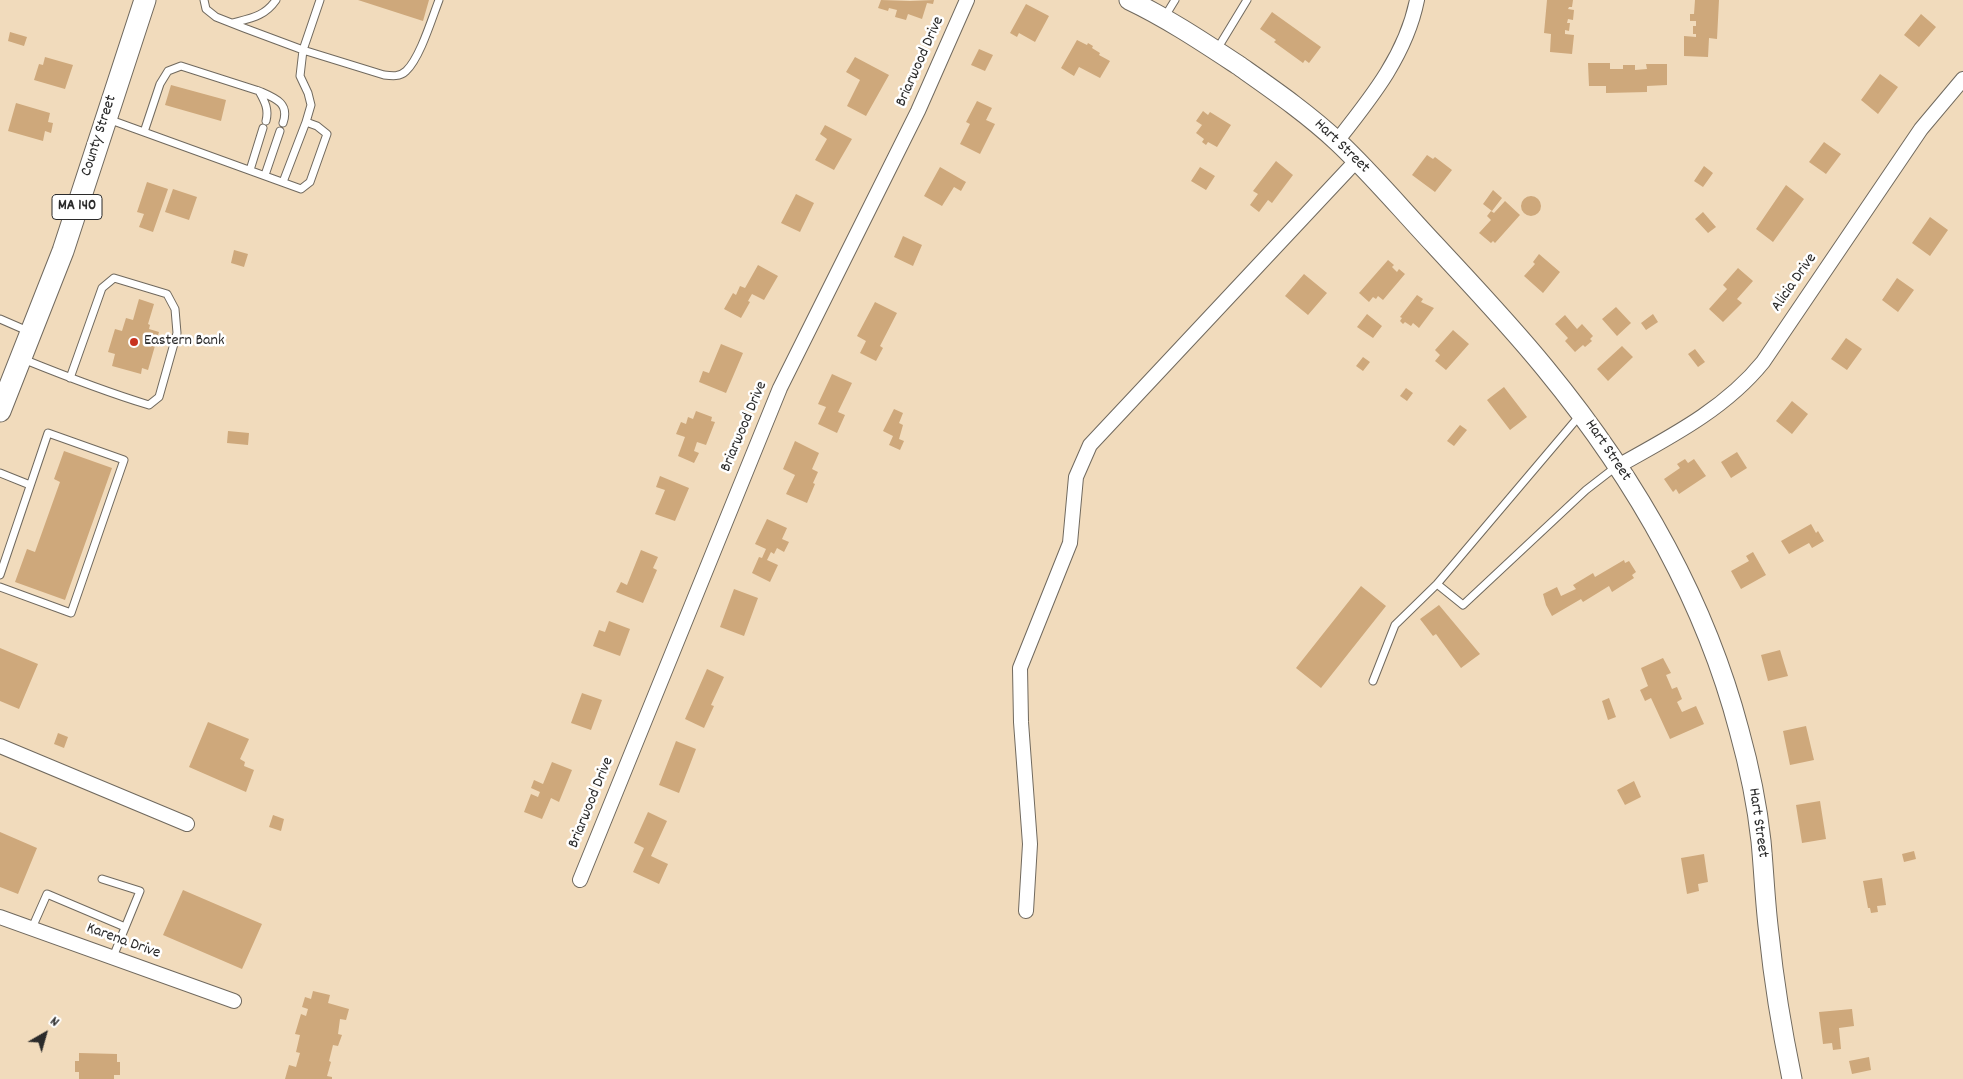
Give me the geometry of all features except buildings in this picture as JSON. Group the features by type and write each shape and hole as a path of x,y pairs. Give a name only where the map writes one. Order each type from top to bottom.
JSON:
{"main road":[{"name":"County Street","path":"0,411 63,251 144,0"}],"street":[{"name":"Briarwood Drive","path":"580,880 780,388 918,111 967,0"},
{"name":"Hart Street","path":"1129,0 1164,18 1216,51 1272,89 1337,141 1521,339 1581,414 1618,466 1666,548 1695,608 1714,653 1739,729 1748,764 1759,828 1773,965 1792,1079"},
{"path":"1337,141 1364,107 1389,69 1409,29 1417,0"},
{"name":"Alicia Drive","path":"1618,466 1703,416 1750,378 1763,362 1921,130 1963,79"},
{"path":"1026,911 1030,844 1021,722 1020,668 1070,543 1076,477 1090,445 1356,160"},
{"path":"0,746 187,824"},
{"name":"Karena Drive","path":"0,917 234,1001"}],"lane":[{"path":"204,0 206,9 216,17 303,50 384,75 395,76 405,72 413,62 439,0"},
{"path":"233,23 253,18 269,10 276,0"},
{"path":"283,182 311,105 300,76 303,50 320,0"},
{"path":"1164,18 1175,0"},
{"path":"1216,51 1247,0"},
{"path":"144,132 160,84 168,71 181,66 259,92 278,99 286,116 264,175"},
{"path":"250,170 268,114 267,104 259,92"},
{"path":"106,118 301,189 310,182 327,134 317,126 306,122"},
{"path":"20,358 70,378 103,391 149,405 159,397 177,333 175,309 167,294 114,278 102,288 70,378"},
{"path":"0,319 30,332"},
{"path":"1373,681 1395,624 1437,584 1581,414"},
{"path":"0,575 48,433 124,460 71,613 0,586"},
{"path":"1437,584 1463,605 1586,490 1618,466"},
{"path":"0,473 30,484"},
{"path":"102,879 140,890 113,957"},
{"path":"32,928 48,894 125,927"}],"place":[{"name":"Eastern Bank","path":"134,342"}]}
